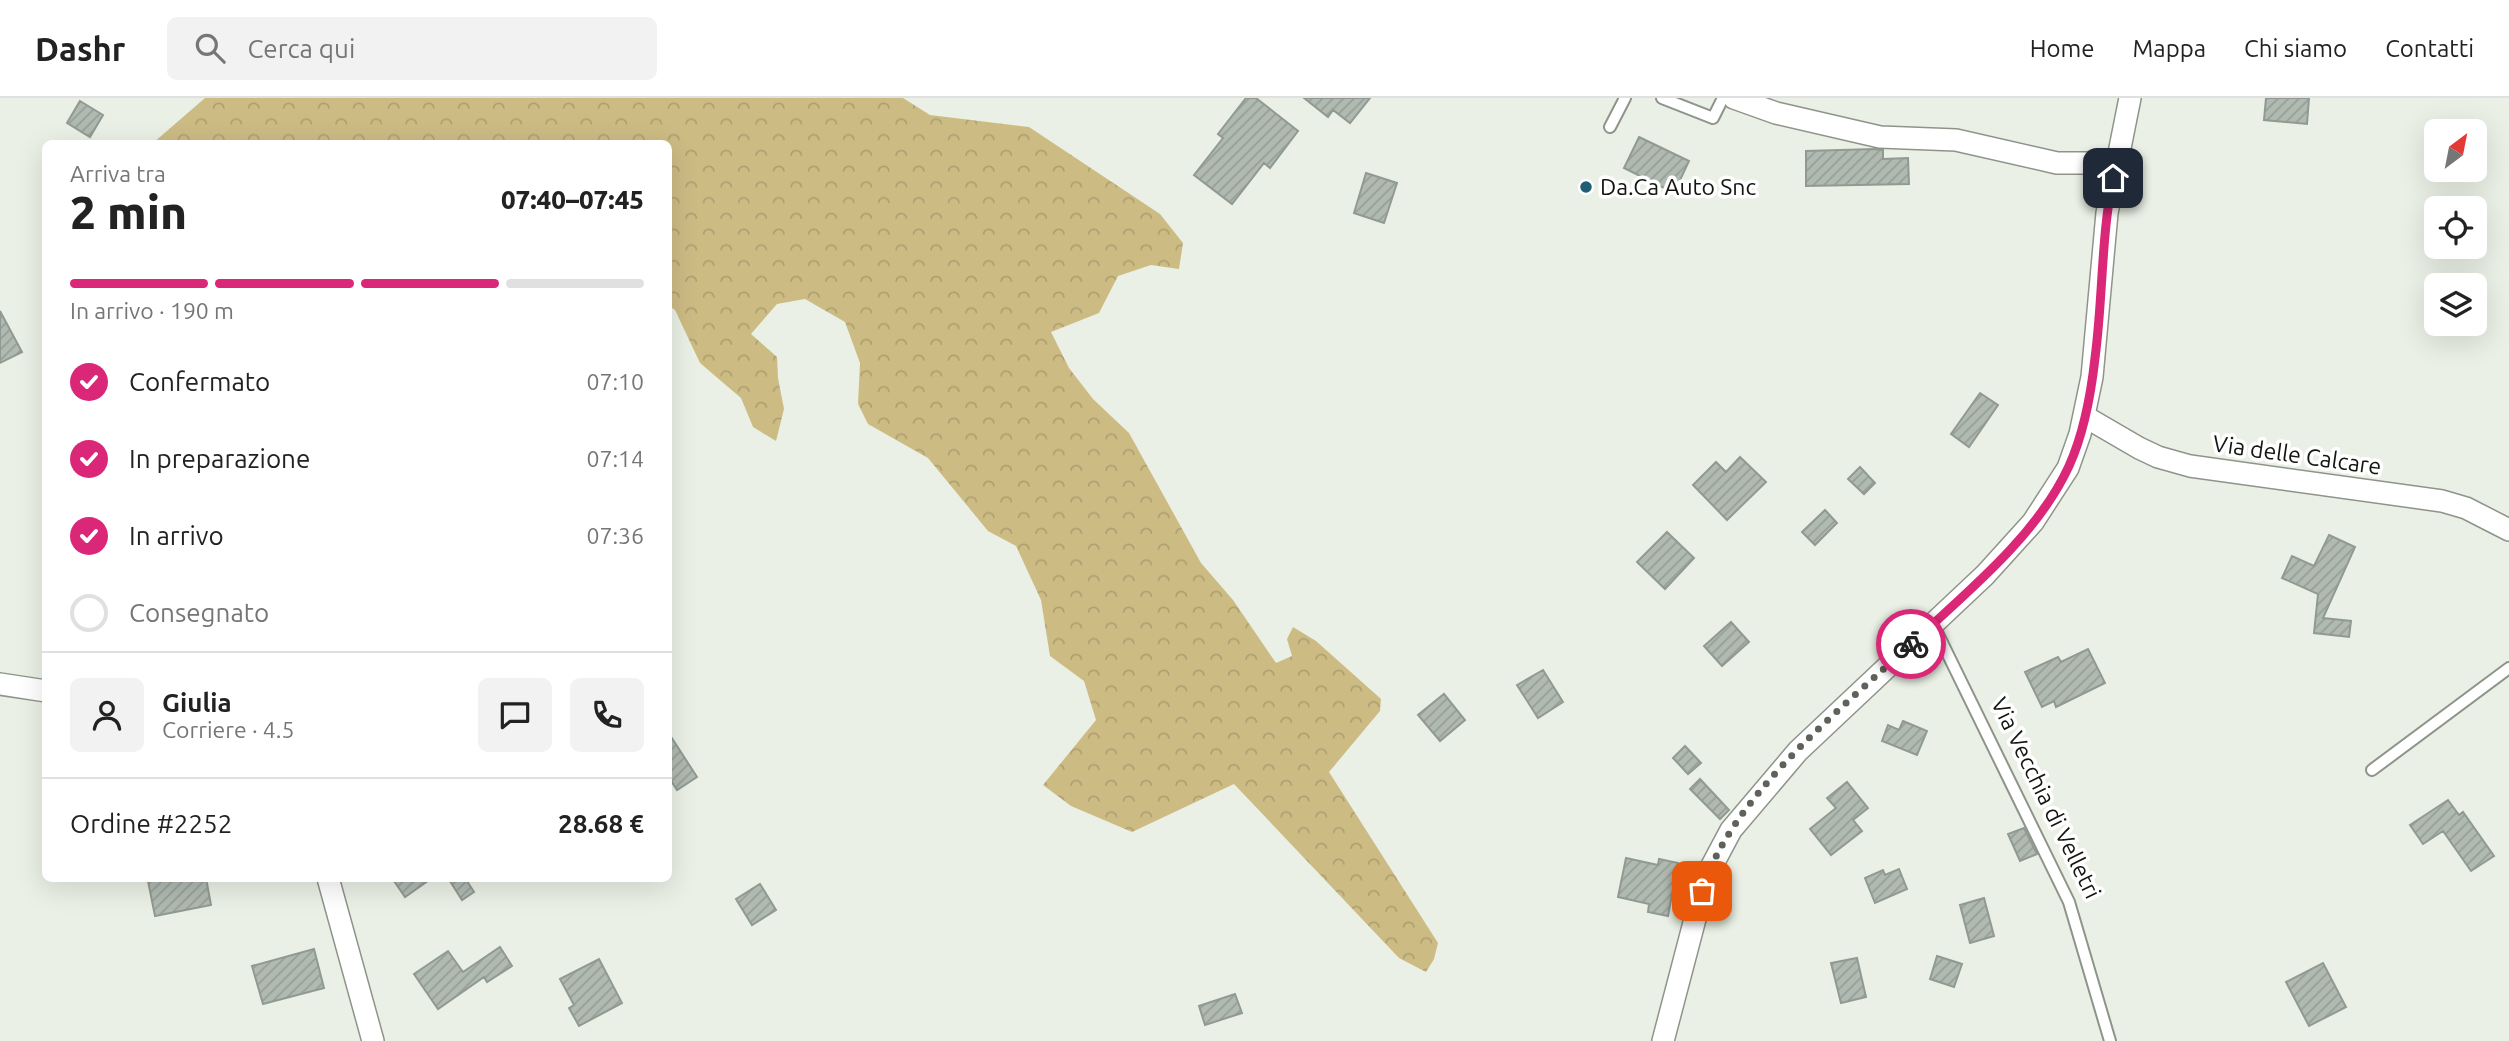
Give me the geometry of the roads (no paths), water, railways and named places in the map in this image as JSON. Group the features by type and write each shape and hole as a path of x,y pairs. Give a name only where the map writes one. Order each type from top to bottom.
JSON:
{"street":[{"path":"1734,98 1776,113 1880,137 1956,140 2057,163 2116,163"},
{"path":"1663,1041 1706,877 1731,830 1798,751 1985,575 2037,517 2068,468 2084,416 2095,356 2103,251 2116,163 2130,98"},
{"name":"Via delle Calcare","path":"2084,416 2139,449 2177,463 2216,471 2432,499 2466,508 2509,530"},
{"path":"0,684 42,690"},
{"path":"329,882 373,1041"}],"lane":[{"path":"1610,127 1625,98"},
{"path":"1662,98 1713,118 1723,98"},
{"name":"Via Vecchia di Velletri","path":"1933,624 2073,912 2110,1041"},
{"path":"2372,771 2509,668"}],"place":[{"name":"Da.Ca Auto Snc","path":"1586,187"}]}
